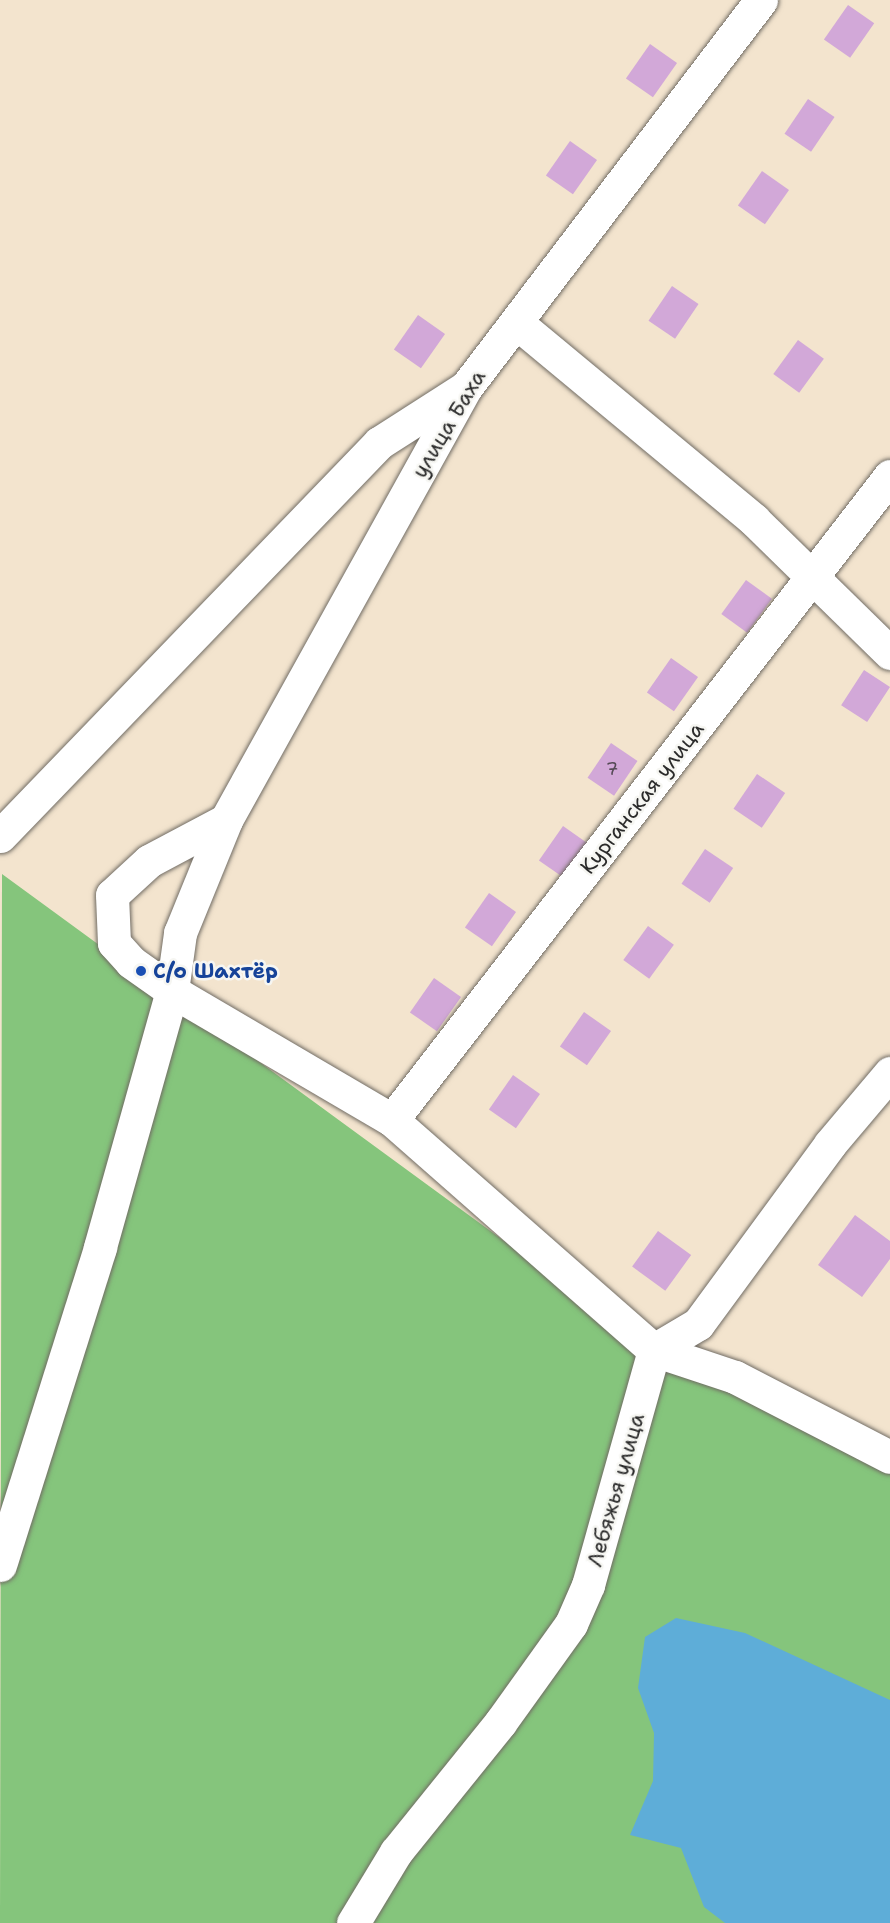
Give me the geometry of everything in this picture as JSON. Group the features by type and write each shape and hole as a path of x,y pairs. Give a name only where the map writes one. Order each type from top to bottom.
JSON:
{"street":[{"name":"улица Баха","path":"0,1565 100,1247 172,991 180,933 226,820 467,386 761,0"},
{"path":"517,323 754,520 812,580 890,653"},
{"path":"0,836 379,443 467,386"},
{"name":"Курганская улица","path":"392,1120 812,580 890,476"},
{"path":"226,820 149,861 112,895 114,943 131,963 172,991 392,1120 654,1350 735,1377 890,1457"},
{"path":"654,1350 698,1324 830,1144 890,1073"},
{"name":"Лебяжья улица","path":"353,1923 396,1852 500,1724 571,1624 588,1586 654,1350"}],"green space":[{"path":"2,874 544,1270 890,1455 890,1923 0,1923"}],"water":[{"path":"676,1618 745,1633 890,1700 890,1923 725,1923 704,1907 681,1848 630,1835 653,1781 654,1733 638,1688 645,1637"}],"building":[{"path":"848,5 874,23 850,58 824,39"},
{"path":"650,44 677,63 653,97 626,78"},
{"path":"808,99 835,117 811,152 785,134"},
{"path":"570,141 597,160 573,194 546,175"},
{"path":"762,171 789,190 765,224 738,205"},
{"path":"672,286 699,304 675,339 649,321"},
{"path":"418,315 445,334 421,368 394,349"},
{"path":"798,340 824,359 799,393 773,374"},
{"path":"746,580 772,599 747,633 721,614"},
{"path":"671,658 698,677 674,711 647,692"},
{"path":"864,670 890,687 867,722 841,705"},
{"path":"611,743 638,761 614,796 588,778"},
{"path":"757,774 785,793 762,828 734,809"},
{"path":"563,826 590,845 566,879 539,860"},
{"path":"705,849 733,868 710,903 682,884"},
{"path":"489,893 516,912 492,946 465,927"},
{"path":"648,926 674,945 649,979 623,960"},
{"path":"434,978 461,997 437,1031 410,1012"},
{"path":"584,1012 611,1031 587,1065 560,1046"},
{"path":"513,1075 540,1094 516,1128 489,1109"},
{"path":"855,1215 890,1241 890,1259 862,1297 818,1265"},
{"path":"658,1231 691,1255 665,1291 632,1267"}],"place":[{"name":"С/о Шахтёр","path":"141,971"}]}
